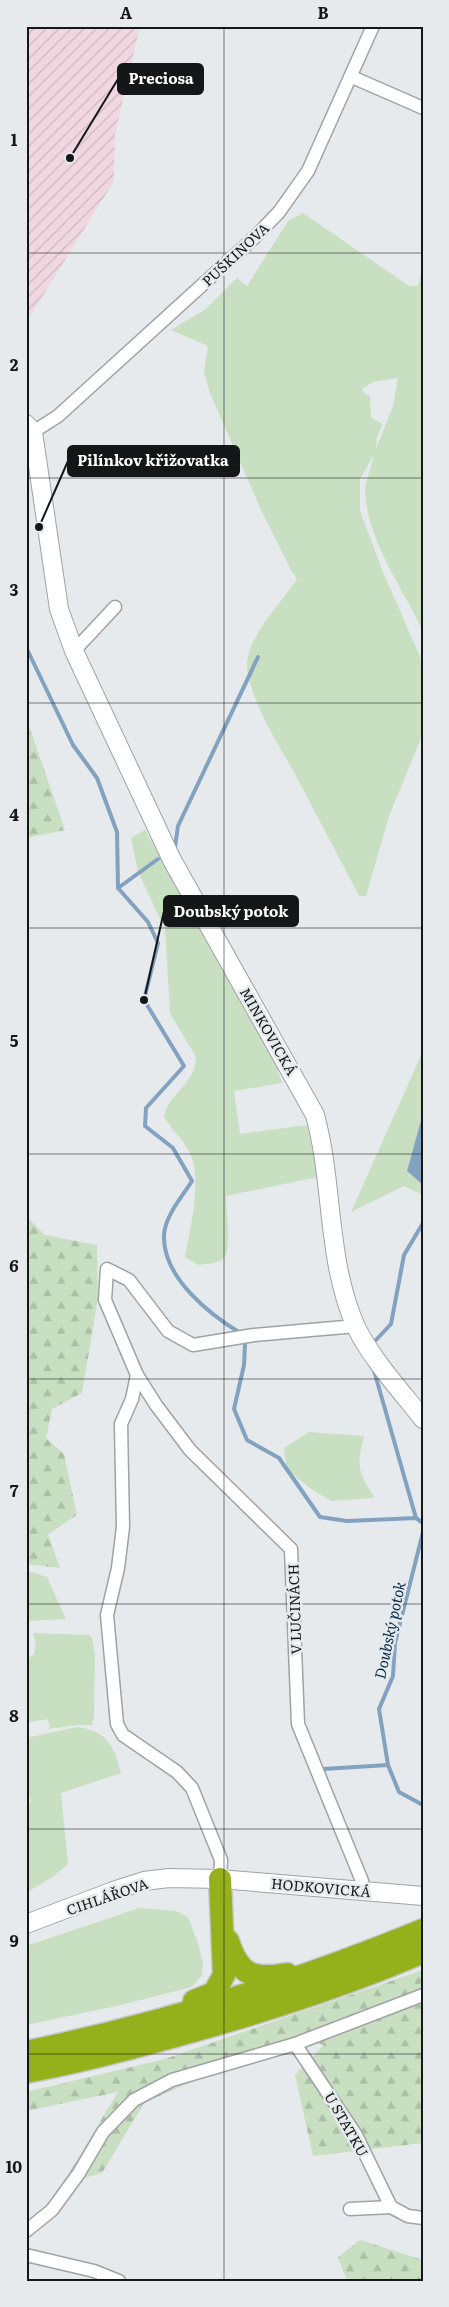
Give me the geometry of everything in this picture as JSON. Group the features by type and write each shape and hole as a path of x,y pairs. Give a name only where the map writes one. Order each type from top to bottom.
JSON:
{"highway":[{"path":"141,2025 171,2008 207,1996 219,1988 224,1975 220,1879"},
{"path":"223,1926 238,1965 256,1976 271,1977 417,1944"},
{"path":"26,2072 67,2065 151,2044 337,1986 417,1944"},
{"path":"26,2052 141,2025 236,1998 349,1960"}],"street":[{"name":"PUŠKINOVA","path":"30,428 58,416 256,237 279,212 308,171 352,77 373,26"},
{"path":"352,77 423,108"},
{"name":"MINKOVICKÁ","path":"30,428 59,609 74,651 172,860 315,1115 322,1140 335,1260 356,1326 374,1355 423,1419"},
{"path":"74,651 115,607"},
{"name":"V LUČINÁCH","path":"356,1326 254,1335 194,1345 168,1331 129,1280 107,1269 105,1300 137,1375 156,1405 190,1450 291,1549 298,1724 362,1881 363,1891"},
{"path":"137,1375 132,1399 120,1424 123,1526 118,1568 107,1615 117,1724 123,1735 177,1772 192,1788 221,1860 220,1879"},
{"name":"CIHLÁŘOVA","path":"26,1924 144,1881 184,1877 220,1879"},
{"name":"HODKOVICKÁ","path":"220,1879 423,1896"},
{"path":"26,2231 52,2210 80,2173 102,2132 134,2100 172,2080 295,2044 423,1995"},
{"name":"U STATKU","path":"295,2044 356,2135 391,2207"},
{"path":"350,2209 391,2207 408,2216 423,2218"},
{"path":"26,2254 94,2271 119,2281"}],"shaded area":[{"path":"26,26 140,26 115,134 114,181 26,323"}],"green space":[{"path":"303,213 409,286 418,286 423,266 423,631 387,564 372,529 367,511 365,492 374,455 360,479 360,511 383,572 421,659 423,715 421,738 389,816 366,896 359,896 266,722 251,686 247,670 248,656 252,645 263,625 297,579 262,512 210,393 204,372 208,346 171,330 206,309 237,278 247,286 288,221","holes":["398,378 393,406 376,449 377,437 383,424 371,418 370,396 364,393 362,389 373,382"]},
{"path":"26,717 65,830 26,838"},
{"path":"145,830 211,949 279,1065 278,1071 282,1083 234,1091 240,1134 307,1125 318,1177 226,1196 228,1246 224,1258 212,1263 198,1265 185,1257 195,1194 192,1158 164,1117 171,1101 192,1074 196,1057 170,1013 165,929 138,872 131,838"},
{"path":"423,1051 423,1113 407,1171 423,1185 423,1195 404,1186 351,1212"},
{"path":"26,1216 45,1235 97,1245 98,1298 82,1393 52,1409 46,1438 64,1454 77,1515 48,1534 60,1568 26,1564"},
{"path":"309,1432 364,1436 360,1454 360,1467 364,1480 374,1496 372,1498 331,1501 311,1489 290,1472 286,1464 284,1448"},
{"path":"26,1570 47,1577 66,1619 26,1621"},
{"path":"33,1633 89,1635 92,1638 95,1655 94,1716 92,1725 48,1729 50,1726 47,1719 26,1723 26,1660 34,1654 36,1645"},
{"path":"77,1727 96,1732 108,1741 121,1773 61,1793 68,1864 54,1876 26,1893 26,1804 31,1802 26,1787 26,1738"},
{"path":"139,1908 176,1911 188,1917 198,1943 203,1964 202,1975 192,1987 121,2005 26,2025 26,1946"},
{"path":"423,1970 423,2143 313,2156 295,2075 324,2045 291,2038 144,2103 102,2173 62,2184 118,2092 26,2111 26,2092 165,2059"},
{"path":"360,2240 423,2260 423,2281 347,2281 338,2257"}],"water":[{"path":"423,1113 423,1185 407,1171"}],"waterway":[{"path":"26,404 27,408"},
{"name":"Doubský potok","path":"26,647 73,745 97,778 117,832 118,888 148,922 158,943 144,1000 184,1066 146,1108 145,1126 173,1148 192,1181 167,1221 164,1235 165,1251 179,1280 190,1293 216,1316 242,1334"},
{"path":"175,847 178,826 258,657"},
{"path":"118,888 158,859"},
{"path":"376,1340 391,1324 404,1255 423,1223"},
{"name":"Doubský potok","path":"245,1345 244,1365 234,1409 247,1440 279,1458 320,1517 347,1521 416,1518 423,1523"},
{"path":"373,1367 416,1518"},
{"name":"Doubský potok","path":"423,1532 395,1643 393,1676 379,1709 388,1765 399,1792 423,1805"},
{"path":"323,1769 388,1765"}],"place":[{"name":"Preciosa","path":"70,158"},
{"name":"Pilínkov křižovatka","path":"39,527"},
{"name":"Doubský potok","path":"144,1000"}]}
